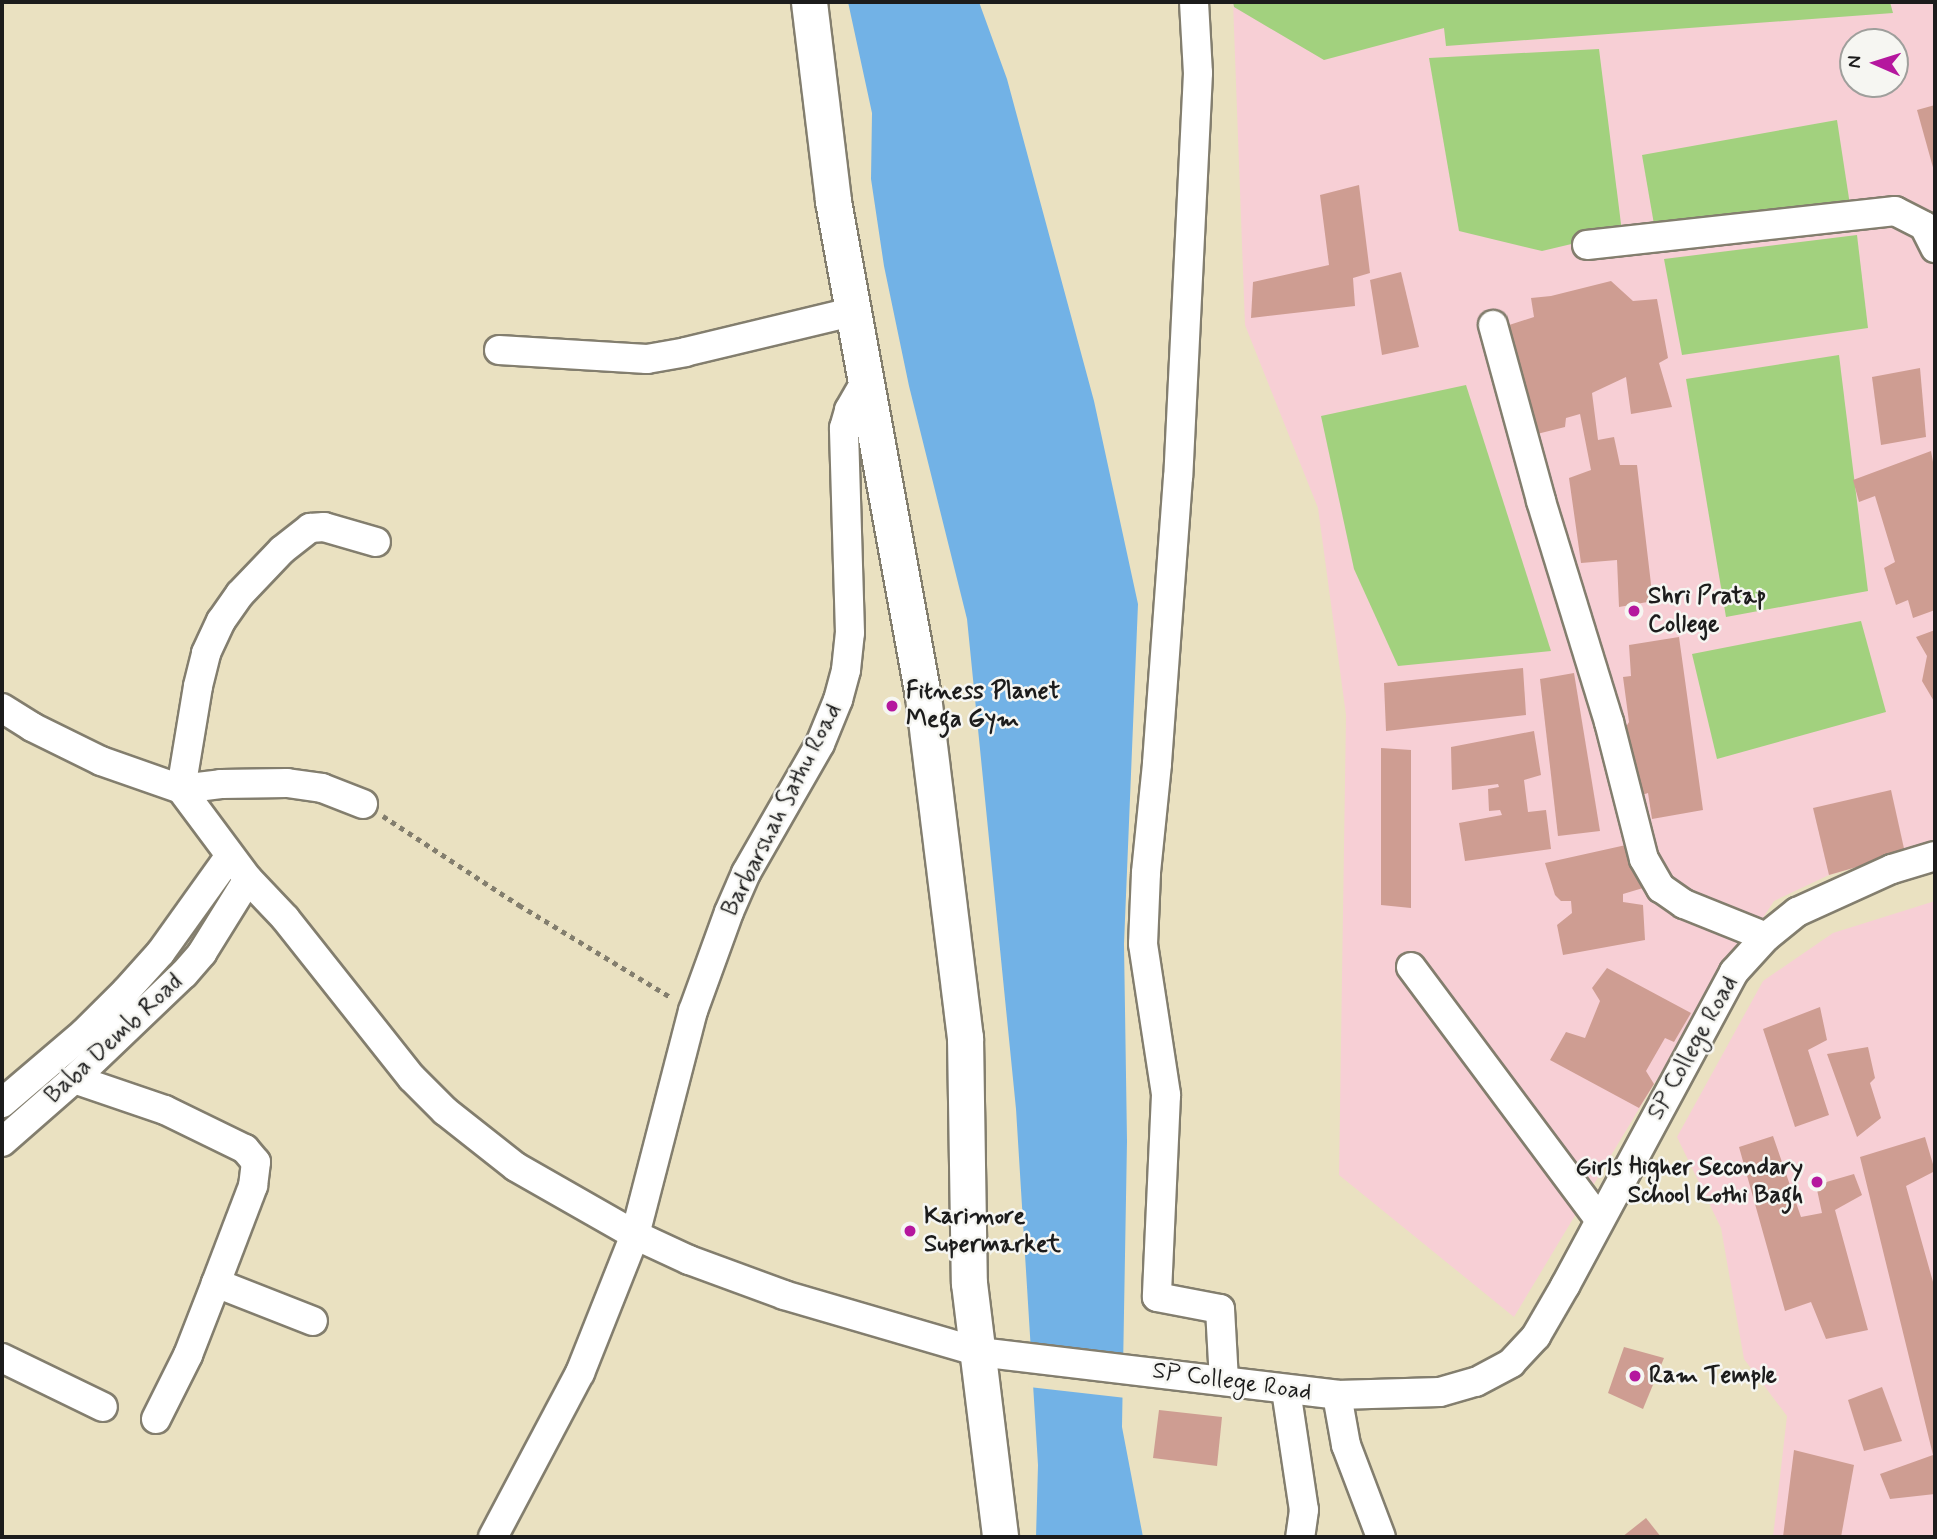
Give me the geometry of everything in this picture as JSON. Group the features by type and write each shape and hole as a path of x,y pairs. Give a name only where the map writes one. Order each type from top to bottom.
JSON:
{"main road":[{"path":"809,2 833,201 923,696 965,1037 970,1283 993,1353 1000,1537"}],"street":[{"path":"1194,2 1198,73 1178,477 1143,944 1166,1095 1157,1297 1220,1309 1224,1380"},
{"path":"1587,245 1895,211 1931,233"},
{"path":"499,350 647,359 852,312"},
{"path":"1493,325 1541,501 1609,722 1644,859 1661,888 1684,904 1766,937"},
{"name":"Barbarshah Sathu Road","path":"493,1537 580,1373 635,1235 694,1011 746,873 820,744 838,700 846,670 850,632 844,428 849,410 867,379"},
{"path":"181,789 206,653 221,621 240,594 282,550 310,528 324,527 376,542"},
{"path":"2,708 32,727 101,761 181,789 221,784 287,783 322,789 363,804"},
{"name":"SP College Road","path":"181,789 229,857 285,918 412,1077 445,1111 516,1167 635,1235 689,1260 784,1296 993,1353 1337,1395 1440,1392 1476,1382 1511,1363 1536,1336 1734,972 1766,937 1797,912 1892,869 1935,856"},
{"name":"Baba Demb Road","path":"2,1103 84,1033 126,992 161,952 229,857"},
{"name":"Baba Demb Road","path":"4,1135 74,1079 184,974 219,928 248,878"},
{"path":"1411,967 1599,1219"},
{"path":"74,1079 165,1110 245,1149 256,1162 253,1186 216,1283 188,1354 156,1419"},
{"path":"216,1283 313,1321"},
{"path":"2,1359 103,1407"},
{"path":"1286,1390 1304,1510 1300,1537"},
{"path":"1337,1395 1346,1445 1381,1537"}],"path":[{"path":"363,804 519,905 694,1011"}],"shaded area":[{"name":"Shri Pratap College","path":"1233,2 1935,2 1935,843 1829,875 1774,901 1654,1084 1514,1317 1339,1175 1346,715 1318,508 1245,325"},
{"name":"Girls Higher Secondary School Kothi Bagh","path":"1935,901 1935,1537 1773,1537 1787,1416 1744,1359 1721,1228 1677,1137 1763,981 1833,933"}],"green space":[{"path":"1233,2 1890,2 1893,13 1446,46 1444,28 1324,60 1234,7"},
{"path":"1599,49 1622,232 1542,251 1459,231 1429,58"},
{"path":"1837,120 1850,205 1655,230 1642,155"},
{"path":"1857,235 1868,328 1682,355 1664,259"},
{"path":"1839,355 1868,591 1726,617 1686,379"},
{"path":"1466,385 1551,651 1398,666 1354,569 1321,416"},
{"path":"1861,621 1886,712 1717,759 1692,654"}],"water":[{"path":"848,2 979,2 1007,79 1094,401 1138,604 1124,944 1127,1141 1122,1427 1143,1537 1036,1537 1038,1465 1016,1109 967,619 909,386 884,266 871,179 872,113"}],"pier":[{"path":"1026,1347 1127,1359 1126,1398 1029,1387"}],"building":[{"path":"1935,105 1935,171 1934,171 1917,110"},
{"path":"1359,185 1370,273 1353,278 1355,306 1251,318 1253,282 1329,265 1320,195"},
{"path":"1401,272 1419,347 1382,355 1370,280"},
{"path":"1611,281 1633,301 1657,299 1668,358 1659,363 1672,407 1631,414 1626,377 1592,393 1598,440 1614,437 1620,465 1637,465 1653,601 1619,607 1617,560 1581,563 1569,478 1591,470 1580,414 1566,418 1565,427 1533,435 1503,327 1534,317 1531,298 1551,296"},
{"path":"1920,368 1926,437 1881,445 1872,377"},
{"path":"1931,451 1935,473 1935,610 1913,618 1908,600 1896,605 1884,568 1895,562 1875,496 1859,502 1853,480"},
{"path":"1935,630 1935,703 1922,681 1927,656 1916,637"},
{"path":"1679,637 1703,810 1652,819 1648,793 1639,796 1632,749 1627,744 1626,727 1629,722 1623,677 1631,676 1629,645"},
{"path":"1523,668 1526,715 1386,731 1384,683"},
{"path":"1574,673 1600,831 1558,836 1540,679"},
{"path":"1534,731 1541,775 1524,780 1528,812 1546,810 1551,849 1465,861 1459,823 1502,815 1500,810 1489,811 1488,789 1499,787 1498,784 1452,790 1451,747"},
{"path":"1381,748 1411,750 1411,908 1381,905"},
{"path":"1891,790 1905,853 1829,875 1813,808"},
{"path":"1626,845 1643,888 1623,894 1623,902 1643,905 1645,940 1563,955 1557,925 1572,913 1571,901 1561,901 1555,895 1545,863"},
{"path":"1607,968 1691,1013 1674,1042 1665,1038 1646,1071 1654,1084 1639,1108 1550,1060 1566,1032 1585,1038 1600,1001 1592,988"},
{"path":"1820,1007 1827,1040 1808,1050 1829,1115 1795,1127 1763,1029"},
{"path":"1868,1047 1875,1078 1870,1083 1881,1118 1857,1137 1827,1054"},
{"path":"1773,1136 1801,1217 1822,1213 1816,1185 1854,1174 1862,1195 1835,1210 1868,1330 1826,1339 1811,1302 1785,1311 1739,1147"},
{"path":"1925,1137 1935,1171 1906,1186 1935,1289 1935,1494 1890,1499 1880,1474 1933,1455 1860,1157"},
{"name":"Ram Temple","path":"1624,1347 1664,1358 1643,1409 1608,1393"},
{"path":"1882,1387 1902,1441 1864,1451 1848,1400"},
{"path":"1159,1410 1222,1417 1217,1466 1153,1458"},
{"path":"1794,1450 1854,1465 1841,1537 1783,1537"},
{"path":"1646,1518 1661,1537 1622,1537"}],"place":[{"name":"Shri Pratap College","path":"1634,611"},
{"name":"Fitness Planet Mega Gym","path":"892,706"},
{"name":"Girls Higher Secondary School Kothi Bagh","path":"1817,1182"},
{"name":"Karimore Supermarket","path":"910,1231"},
{"name":"Ram Temple","path":"1635,1376"}]}
